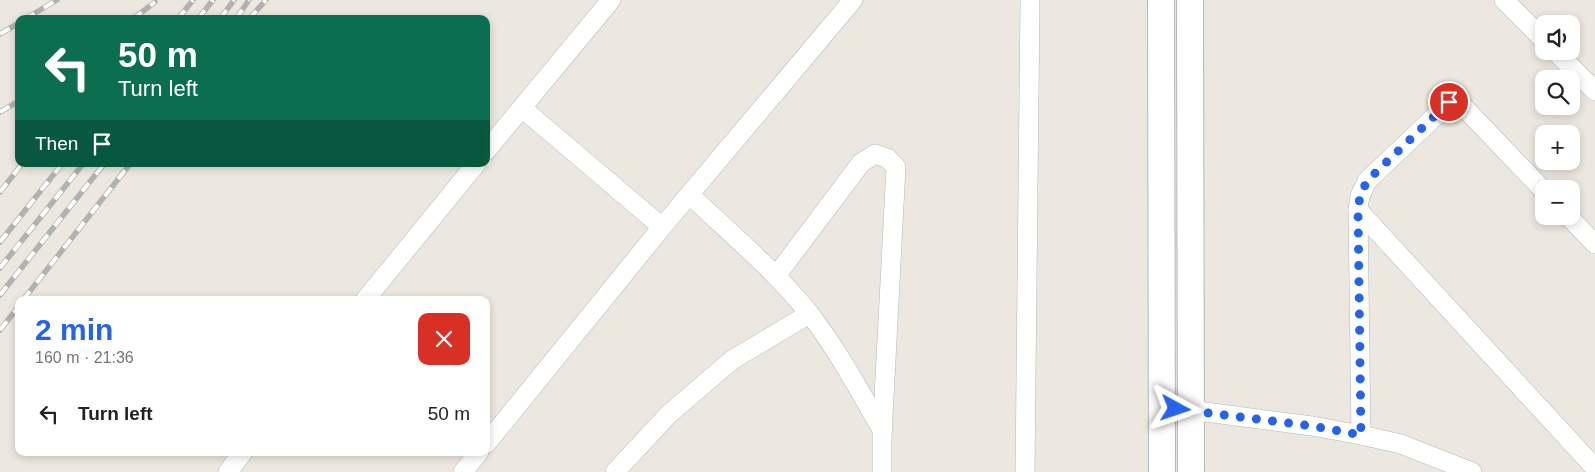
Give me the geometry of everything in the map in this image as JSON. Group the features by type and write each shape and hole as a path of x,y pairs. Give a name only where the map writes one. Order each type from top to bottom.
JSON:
{"street":[{"path":"490,146 611,0"},
{"path":"490,439 662,227 853,0"},
{"path":"1025,472 1030,0"},
{"path":"1162,472 1162,1 1193,0 1191,472"},
{"path":"1504,0 1535,31"},
{"path":"1564,60 1595,90"},
{"path":"1361,435 1358,210 1360,196 1367,181 1452,101 1459,102 1535,182"},
{"path":"522,108 662,227"},
{"path":"776,276 861,164 875,154 887,158 896,167 882,430 882,472"},
{"path":"368,296 474,167"},
{"path":"690,195 776,276 809,314 832,346 882,430"},
{"path":"1358,210 1595,468"},
{"path":"1577,225 1595,244"},
{"path":"615,472 669,414 732,360 809,314"},
{"path":"1162,408 1312,426 1361,435 1401,444 1445,467 1472,472"},
{"path":"228,472 241,456"},
{"path":"463,472 476,456"}],"railway":[{"path":"32,15 57,0"},
{"path":"181,15 193,0"},
{"path":"201,15 213,0"},
{"path":"223,15 234,0"},
{"path":"239,15 249,0"},
{"path":"253,15 266,0"},
{"path":"138,15 155,2"},
{"path":"0,34 15,25"},
{"path":"0,112 15,103"},
{"path":"0,192 20,167"},
{"path":"0,242 60,167"},
{"path":"0,268 81,167"},
{"path":"0,295 102,167"},
{"path":"26,296 128,167"},
{"path":"0,330 15,311"}],"route":[{"path":"1176,409 1312,426 1361,435 1358,210 1360,196 1367,181 1449,102"}]}
